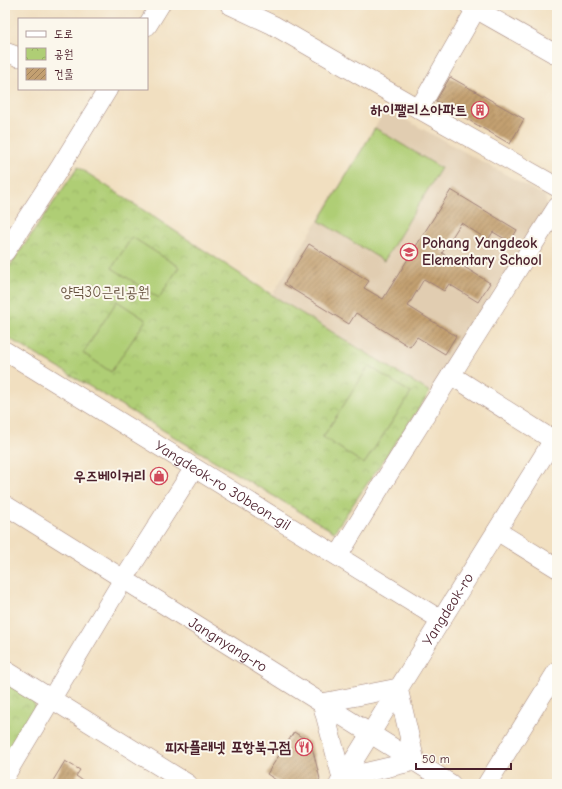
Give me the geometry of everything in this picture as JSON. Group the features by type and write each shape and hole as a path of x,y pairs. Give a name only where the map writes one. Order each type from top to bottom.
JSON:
{"street":[{"path":"148,24 160,5"},
{"path":"230,5 273,25 419,110 557,187"},
{"path":"419,110 473,7 557,55"},
{"path":"5,252 107,90"},
{"path":"338,556 380,486 557,207"},
{"name":"Yangdeok-ro 30beon-gil","path":"5,351 441,620"},
{"path":"451,375 555,437"},
{"name":"Yangdeok-ro","path":"340,781 555,437"},
{"path":"5,776 124,578 194,468"},
{"name":"Jangnyang-ro","path":"5,505 124,578 451,784"},
{"path":"497,531 557,568"},
{"path":"5,670 188,784"},
{"path":"487,784 552,691 557,671"},
{"path":"398,688 415,761 340,781 322,703 398,688"}],"shaded area":[{"name":"Pohang Yangdeok Elementary School","path":"386,109 545,196 547,208 430,392 272,295"}],"green space":[{"path":"375,128 441,168 384,261 319,221"},
{"name":"양덕30근린공원","path":"78,167 272,295 430,392 334,532 5,336 5,273"},
{"path":"132,237 179,267 159,298 112,268"},
{"path":"117,301 146,320 111,372 83,353"},
{"path":"369,366 411,393 364,464 323,437"},
{"path":"5,679 32,696 36,709 5,760"}],"building":[{"name":"하이팰리스아파트","path":"450,77 524,119 510,144 436,101"},
{"path":"451,190 517,230 510,242 493,232 488,240 461,223 442,253 490,283 478,302 449,284 444,291 424,279 408,306 456,336 445,354 417,337 410,347 356,313 349,324 284,284 309,244 369,281 364,288 383,299"},
{"path":"294,732 311,743 320,779 317,784 282,784 267,774"},
{"path":"65,761 80,770 76,776 88,784 51,784"}],"place":[{"name":"하이팰리스아파트","path":"480,110"},
{"name":"Pohang Yangdeok Elementary School","path":"409,252"},
{"name":"우즈베이커리","path":"159,476"},
{"name":"피자플래넷 포항북구점","path":"304,747"}]}
